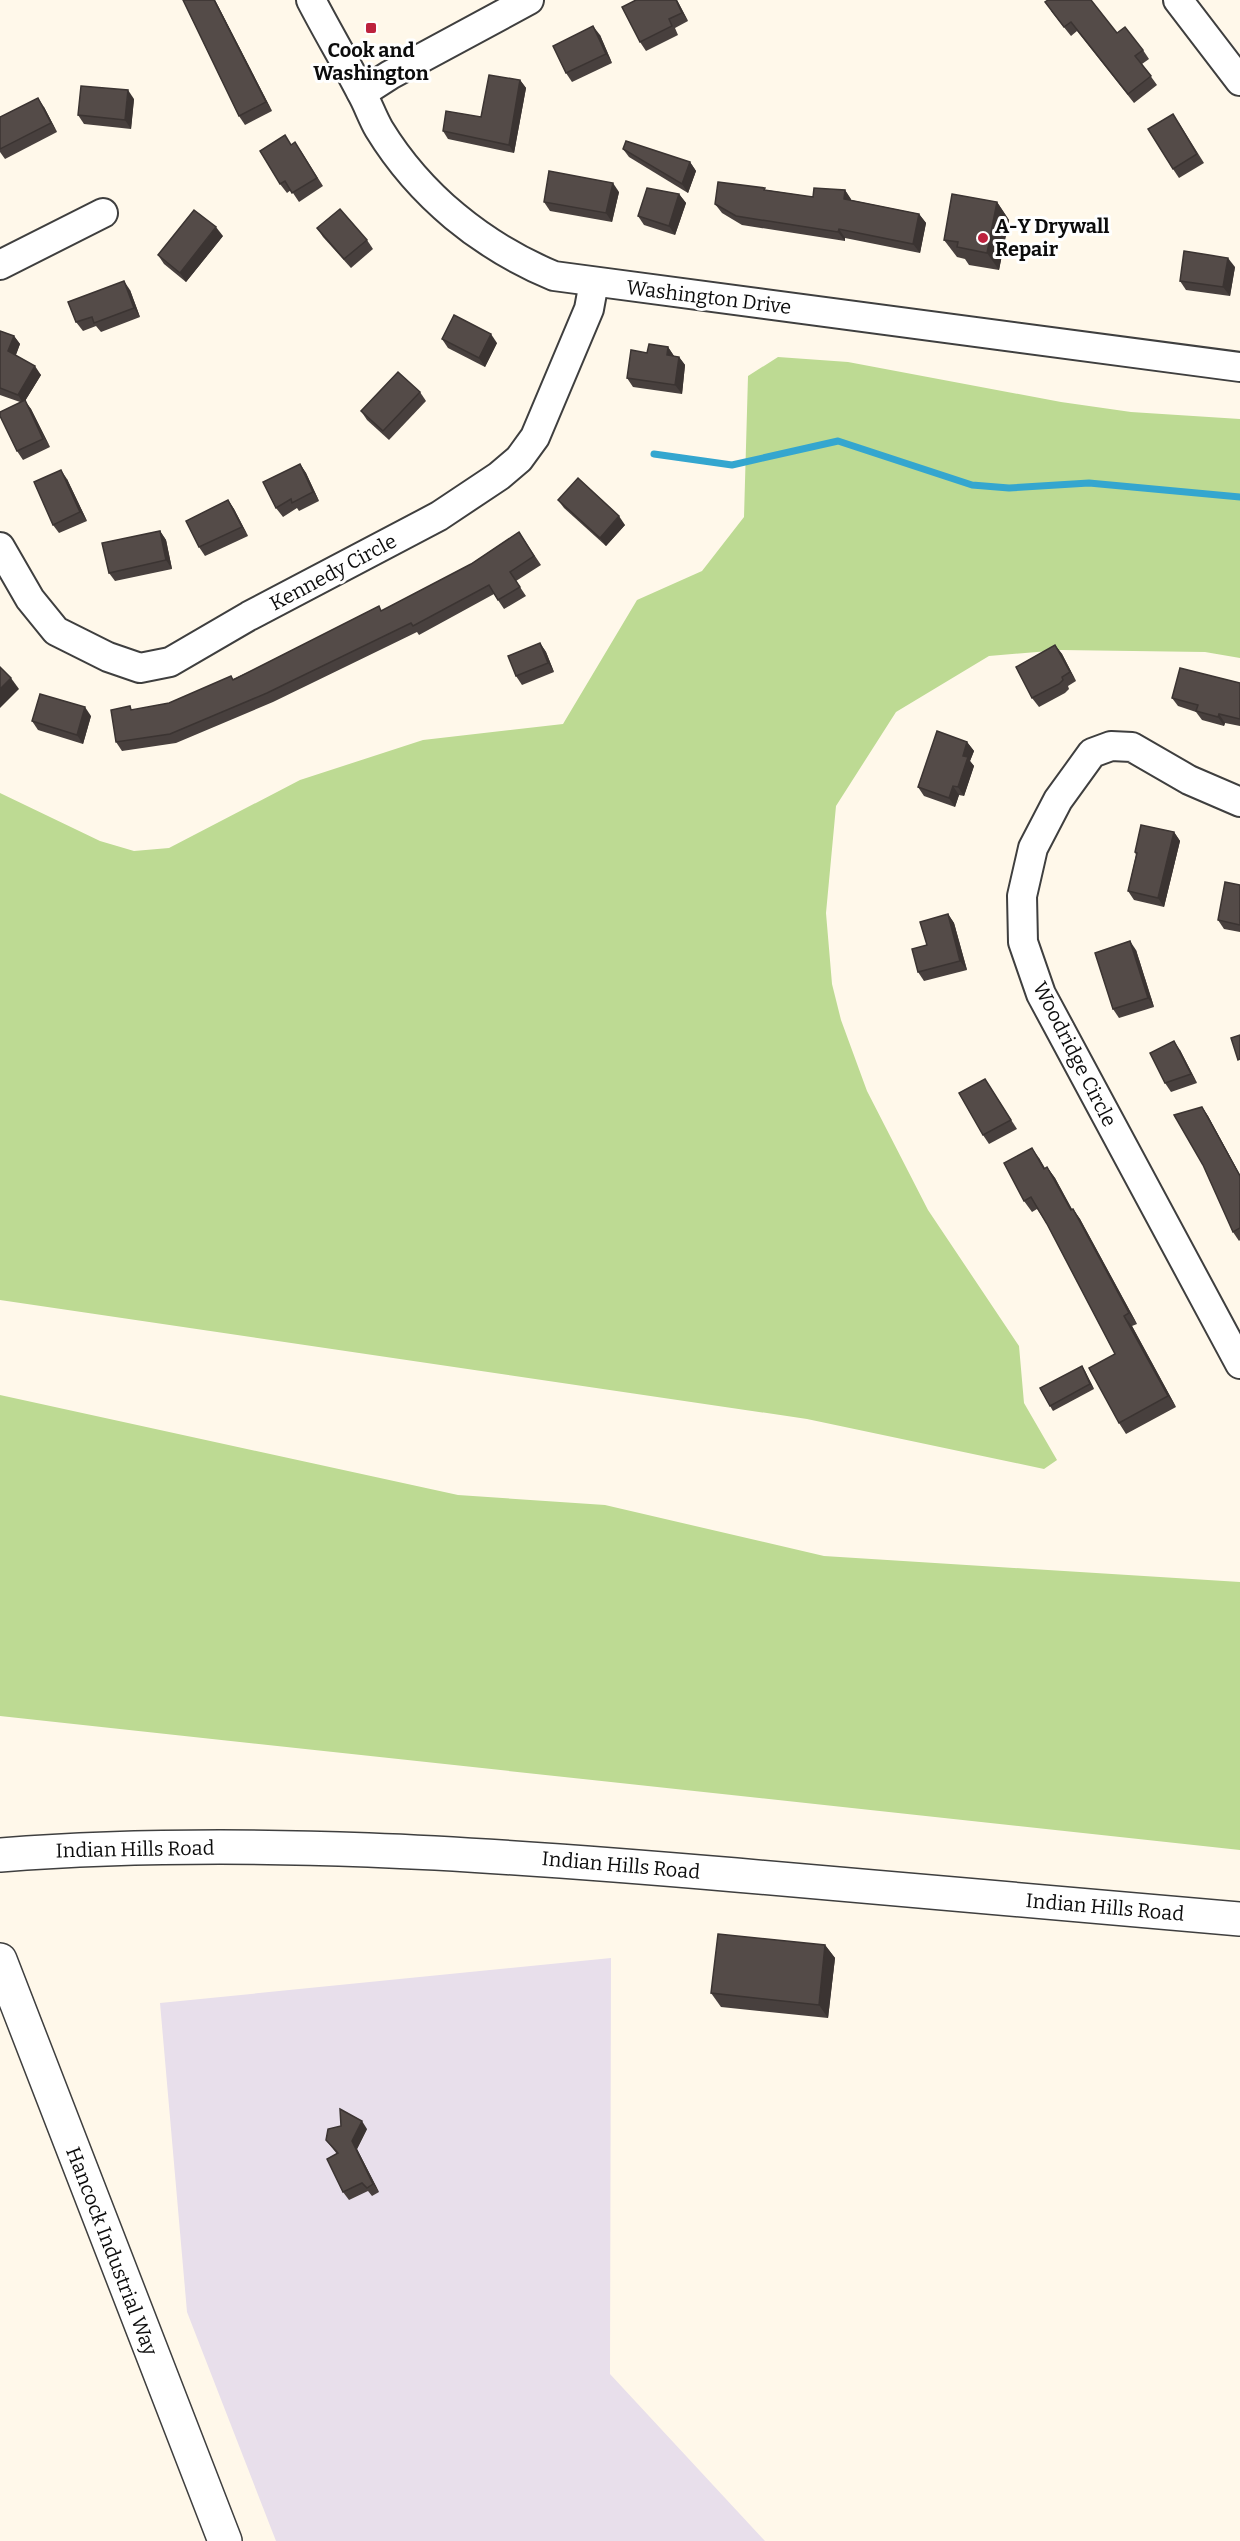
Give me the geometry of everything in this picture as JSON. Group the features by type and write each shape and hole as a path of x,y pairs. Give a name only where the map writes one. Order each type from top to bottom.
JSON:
{"street":[{"name":"Washington Drive","path":"311,0 379,129 412,175 447,211 490,243 523,263 554,276 1240,367"},
{"path":"362,93 390,75 529,0"},
{"path":"1178,0 1240,81"},
{"path":"0,265 103,213"},
{"name":"Kennedy Circle","path":"0,547 30,599 56,632 108,657 140,668 170,662 249,616 439,516 500,476 535,437 589,309 594,282"},
{"name":"Woodridge Circle","path":"1240,802 1189,780 1132,747 1110,746 1092,753 1058,800 1034,848 1022,896 1023,942 1041,994 1240,1364"},
{"name":"Indian Hills Road","path":"0,1855 68,1849 268,1846 553,1859 1240,1919"},
{"name":"Hancock Industrial Way","path":"0,1960 225,2541"}],"shaded area":[{"path":"611,1958 610,2374 765,2541 276,2541 187,2312 160,2003"}],"green space":[{"path":"778,357 848,362 1061,402 1131,412 1240,419 1240,658 1205,652 1061,650 989,656 896,712 836,806 826,913 832,984 841,1020 867,1091 928,1210 1019,1346 1024,1403 1057,1460 1044,1469 807,1419 0,1300 0,793 100,841 134,851 169,848 300,780 423,740 563,724 637,600 702,571 744,517 748,376"},
{"path":"0,1395 458,1495 605,1505 824,1556 1240,1582 1240,1850 0,1716"}],"building":[{"path":"183,0 214,0 266,102 239,116"},
{"path":"636,0 676,0 682,13 669,19 672,26 640,42 622,7"},
{"path":"1048,0 1091,0 1117,33 1125,27 1143,50 1135,56 1151,76 1128,94 1071,22 1064,27 1045,2"},
{"path":"593,26 606,54 566,73 553,46"},
{"path":"489,75 520,80 509,145 443,131 446,111 481,117"},
{"path":"81,86 128,90 125,120 78,115"},
{"path":"38,98 51,123 0,149 0,117"},
{"path":"1173,114 1197,154 1173,169 1148,129"},
{"path":"285,135 291,145 295,142 317,178 292,193 285,181 280,184 260,151"},
{"path":"626,141 690,162 682,184 623,149"},
{"path":"549,171 613,183 606,213 544,202"},
{"path":"718,182 813,197 814,188 845,190 844,199 919,214 913,244 839,229 838,232 736,216 715,204"},
{"path":"647,188 679,194 669,226 638,216"},
{"path":"952,194 997,202 987,253 957,247 958,242 944,240"},
{"path":"340,209 367,240 344,259 317,228"},
{"path":"194,210 216,227 180,273 158,255"},
{"path":"1184,251 1228,258 1223,287 1180,281"},
{"path":"124,281 134,308 94,323 92,317 76,322 68,302"},
{"path":"454,315 491,334 479,358 442,339"},
{"path":"0,331 14,336 8,351 35,366 18,395 0,388"},
{"path":"649,344 668,347 667,355 679,357 675,385 627,378 631,350 647,353"},
{"path":"398,372 420,392 383,431 361,411"},
{"path":"25,400 43,439 17,451 0,412"},
{"path":"300,464 313,492 292,503 291,499 276,508 263,482"},
{"path":"61,470 80,512 53,525 34,482"},
{"path":"578,478 619,516 600,538 558,500"},
{"path":"228,500 242,527 199,547 186,521"},
{"path":"160,531 166,560 109,573 102,543"},
{"path":"519,532 534,556 510,572 520,587 498,600 489,585 413,626 411,623 267,693 170,734 116,742 111,710 130,706 131,710 169,703 231,676 233,680 379,606 381,611 471,564"},
{"path":"540,643 548,663 516,676 508,656"},
{"path":"1055,645 1070,672 1062,677 1063,680 1059,684 1032,698 1016,667"},
{"path":"0,667 11,678 0,689"},
{"path":"1180,668 1240,683 1240,719 1219,714 1218,717 1196,711 1198,705 1172,698"},
{"path":"40,694 85,707 77,735 32,721"},
{"path":"937,731 967,742 963,756 968,757 958,787 953,786 949,798 918,787"},
{"path":"1141,825 1174,832 1158,898 1128,891"},
{"path":"1225,882 1240,885 1240,925 1218,920"},
{"path":"948,914 960,961 918,972 912,949 927,945 920,922"},
{"path":"1130,941 1148,998 1113,1009 1095,953"},
{"path":"1240,1035 1240,1059 1238,1060 1231,1038"},
{"path":"1174,1041 1191,1074 1165,1083 1150,1053"},
{"path":"985,1079 1011,1120 983,1135 959,1093"},
{"path":"1202,1107 1240,1176 1240,1228 1233,1232 1203,1165 1174,1115"},
{"path":"1032,1148 1044,1169 1047,1167 1071,1210 1073,1209 1129,1313 1124,1316 1168,1396 1119,1423 1089,1368 1115,1354 1047,1224 1031,1197 1024,1201 1004,1163"},
{"path":"1082,1366 1090,1384 1050,1406 1040,1388"},
{"path":"718,1934 825,1945 819,2005 711,1993"},
{"path":"340,2109 362,2121 352,2141 373,2184 367,2188 362,2183 343,2192 327,2159 338,2153 326,2140 328,2129 341,2126"}],"waterway":[{"path":"654,454 732,465 838,441 972,485 1009,488 1089,483 1240,497"}],"place":[{"name":"Cook and Washington","path":"371,28"},
{"name":"A-Y Drywall Repair","path":"983,238"}]}
